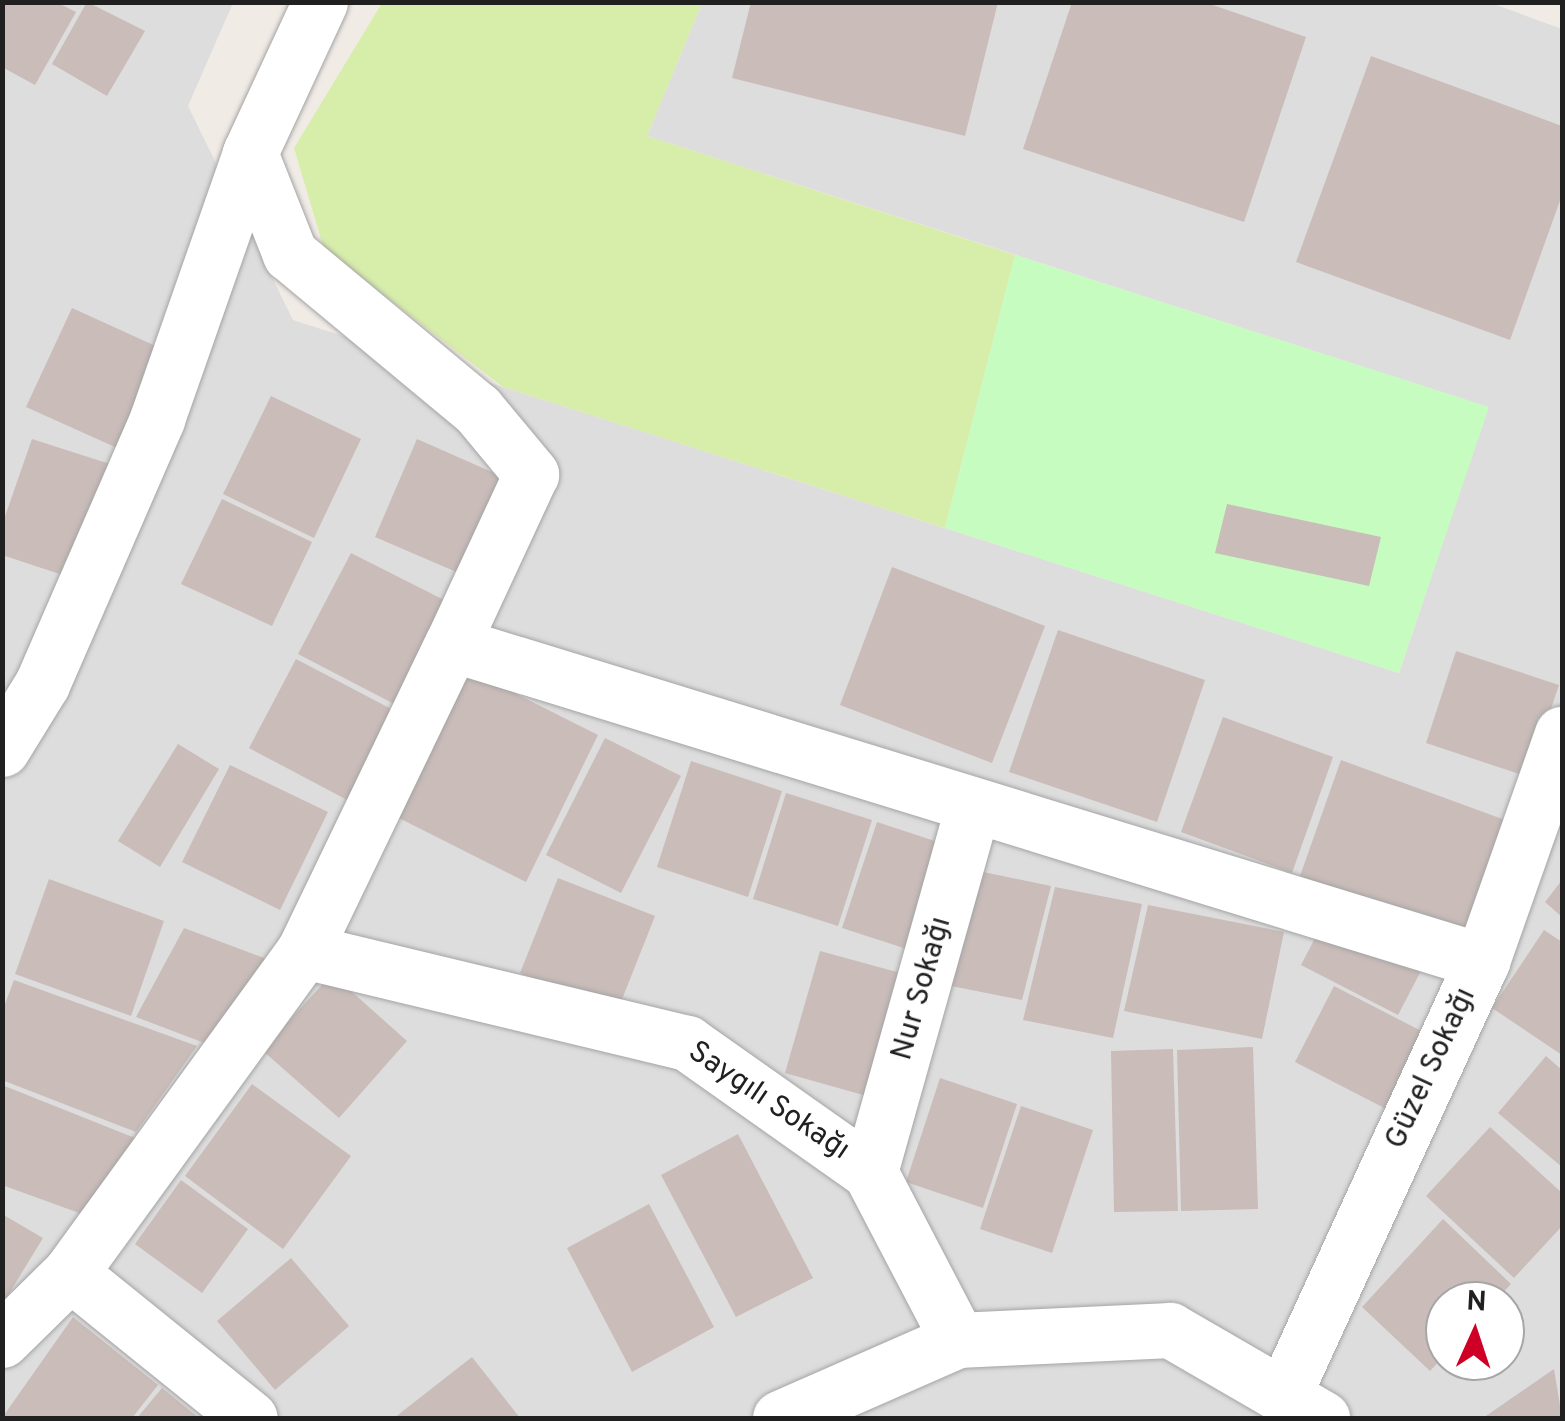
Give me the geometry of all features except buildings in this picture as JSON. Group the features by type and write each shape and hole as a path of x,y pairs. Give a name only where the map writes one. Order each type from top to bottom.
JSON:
{"street":[{"path":"2,749 42,684 157,419 250,154 320,2"},
{"path":"2,1340 70,1274 304,951 530,474 477,409 290,254 250,154"},
{"path":"452,644 1482,961"},
{"name":"Güzel Sokağı","path":"1302,1407 1482,961 1562,734"},
{"name":"Nur Sokağı","path":"870,1172 973,805"},
{"name":"Saygılı Sokağı","path":"304,951 687,1043 870,1172 958,1340"},
{"path":"70,1274 250,1418"},
{"path":"780,1418 958,1340 1170,1330 1302,1407"}],"shaded area":[{"path":"1488,2 1562,29 1562,1418 3,1418 3,3 233,3 188,106 293,320 1399,673 1488,407 647,136 702,3"}],"green space":[{"path":"382,3 702,3 647,136 1015,255 945,528 503,387 324,249 294,148"},
{"path":"1015,255 1489,407 1399,673 945,528"}]}
